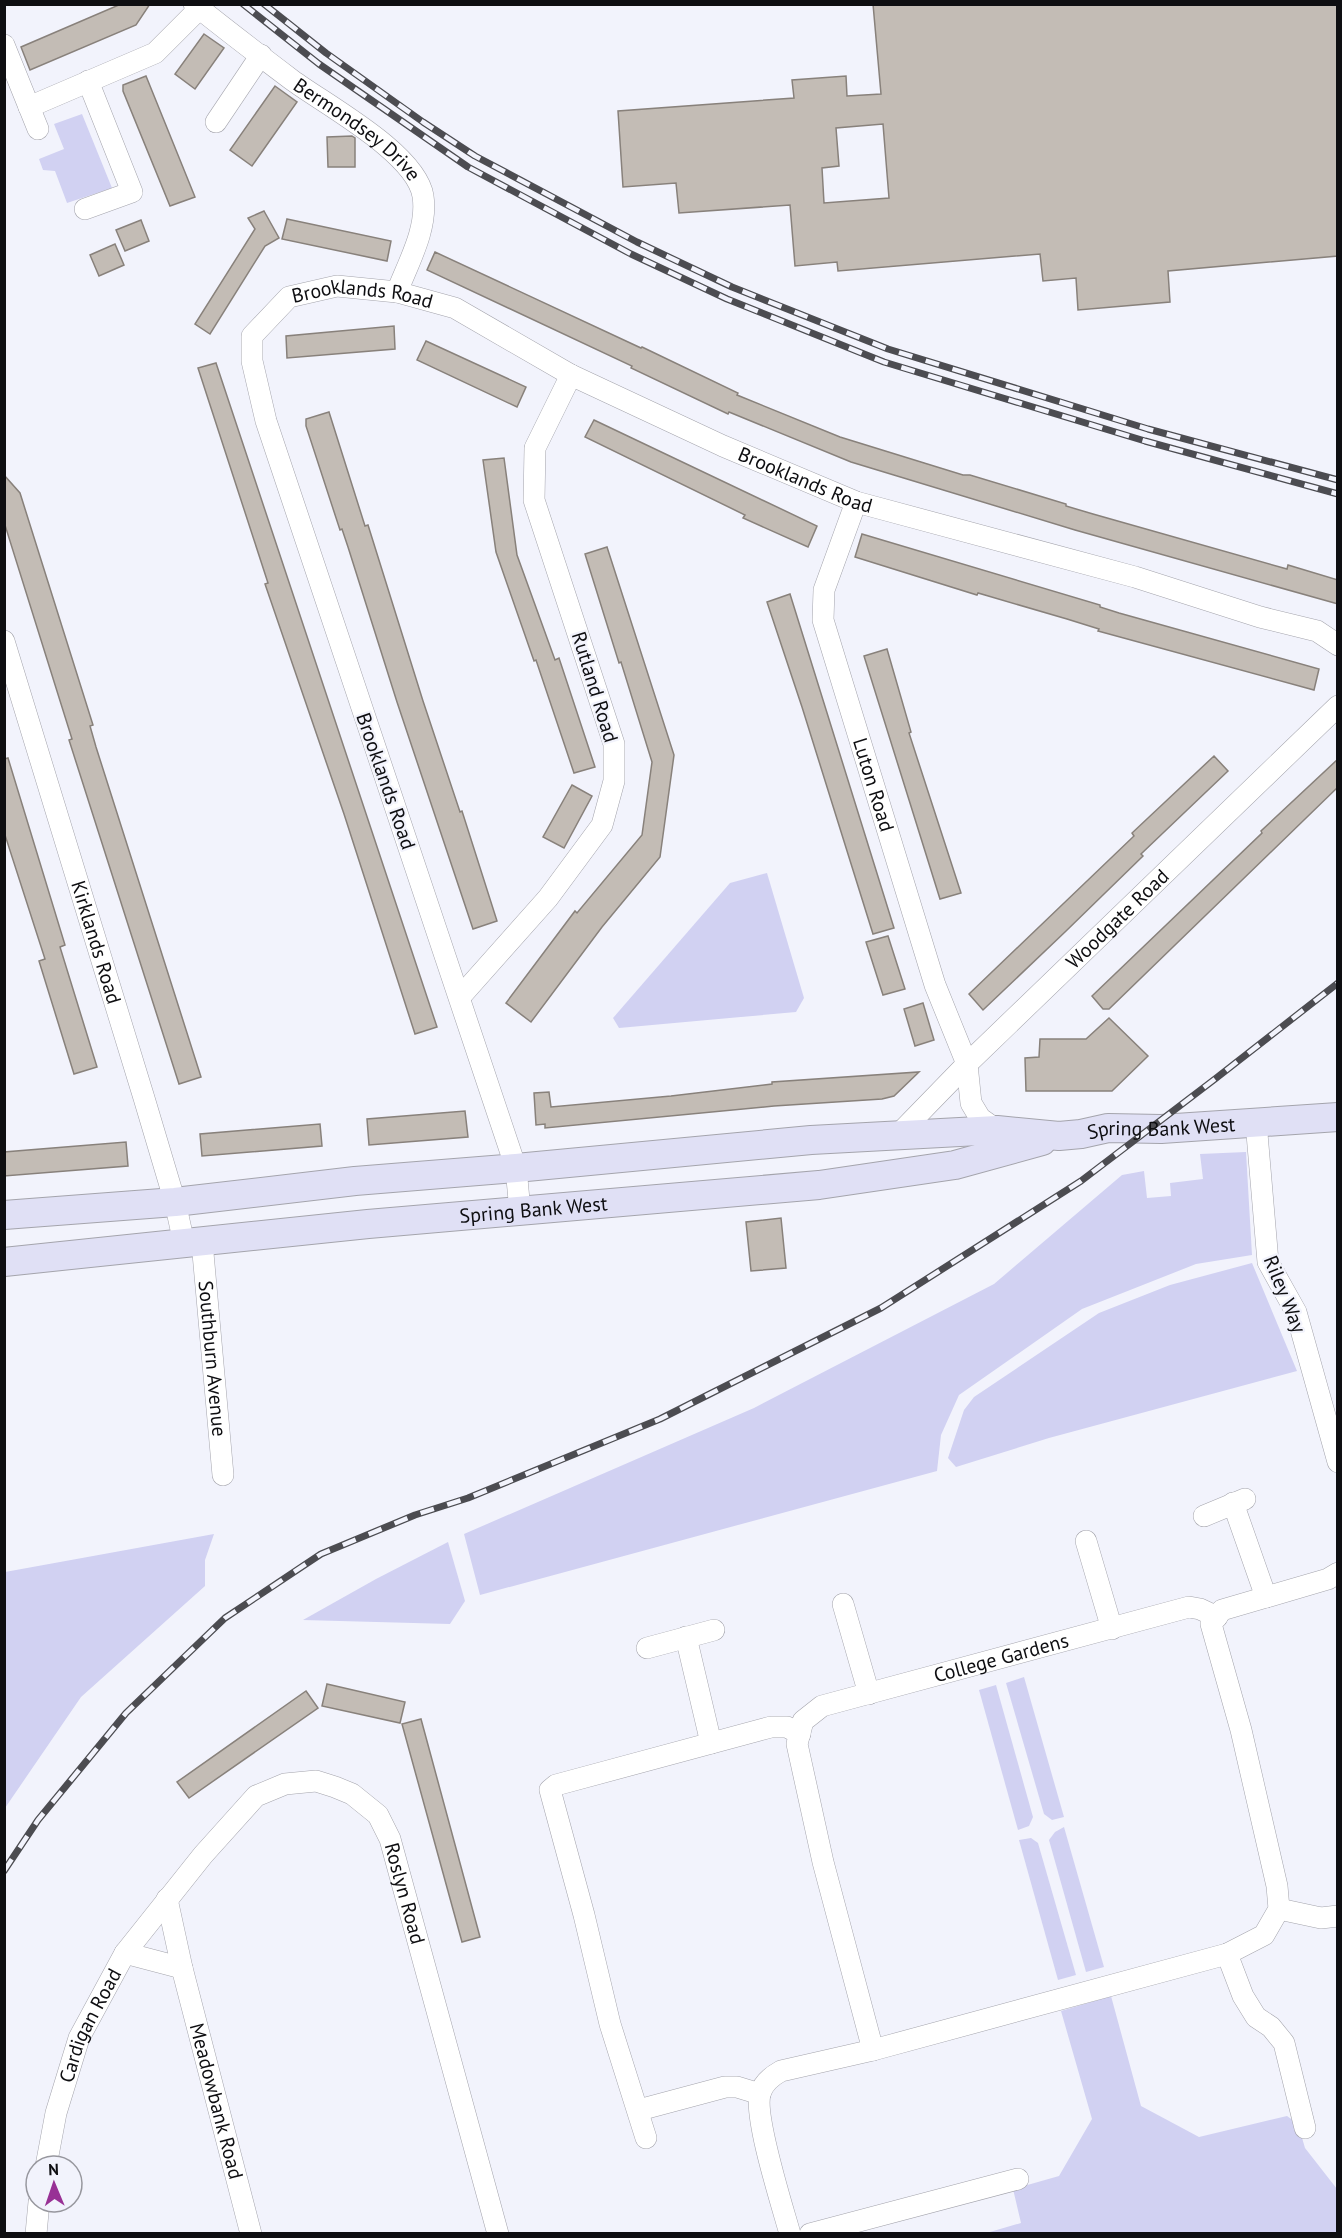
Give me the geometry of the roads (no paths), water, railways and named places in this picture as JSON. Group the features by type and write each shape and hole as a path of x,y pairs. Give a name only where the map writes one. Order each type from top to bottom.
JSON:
{"street":[{"name":"Bermondsey Drive","path":"30,107 155,52 196,7 292,80 369,132 403,162 417,181 423,196 422,226 397,292"},
{"path":"4,45 38,129"},
{"path":"216,122 261,55"},
{"path":"85,209 132,192 88,81"},
{"name":"Brooklands Road","path":"520,1211 516,1168 266,421 252,361 252,336 289,297 337,286 397,292 455,308 571,375 723,446 856,502 1134,578 1260,617 1317,631 1338,645"},
{"name":"Rutland Road","path":"460,997 548,898 602,825 614,782 614,744 534,500 535,448 571,375"},
{"name":"Luton Road","path":"856,502 824,590 823,620 935,986 967,1064 971,1104 980,1118 998,1130"},
{"name":"Kirklands Road","path":"4,641 175,1202 193,1243"},
{"name":"Woodgate Road","path":"898,1135 967,1064 1338,706"},
{"name":"Spring Bank West","path":"1261,1122 1338,1096"},
{"name":"Spring Bank West","path":"4,1262 520,1211 819,1185 955,1165 1059,1136 1108,1128 1161,1129 1338,1117"},
{"name":"Riley Way","path":"1261,1122 1268,1262 1296,1312 1338,1462"},
{"name":"Spring Bank West","path":"4,1215 175,1202 355,1181 812,1140 998,1130 1059,1136"},
{"name":"Southburn Avenue","path":"193,1243 223,1475"},
{"path":"1204,1516 1239,1501 1266,1597"},
{"path":"1086,1541 1112,1629"},
{"path":"790,2234 762,2130 760,2094 771,2077 781,2071 873,2050 1227,1954 1264,1935 1279,1909 1276,1886 1241,1730 1212,1624 1222,1610 1328,1579 1338,1573"},
{"path":"843,1604 868,1694"},
{"name":"College Gardens","path":"800,1734 803,1722 822,1706 1190,1608 1200,1609 1217,1617"},
{"path":"647,1648 714,1630"},
{"path":"686,1637 711,1743"},
{"path":"646,2138 610,2024 584,1915 550,1790 556,1785 771,1727 787,1727 800,1734 797,1744 823,1862 873,2050"},
{"name":"Roslyn Road","path":"167,1899 256,1796 285,1784 316,1782 335,1787 352,1794 378,1815 390,1839 498,2234"},
{"name":"Cardigan Road","path":"48,2154 56,2114 80,2038 125,1953 167,1899"},
{"name":"Meadowbank Road","path":"167,1899 182,1968 251,2234"},
{"path":"1279,1909 1321,1918 1338,1917"},
{"path":"125,1953 182,1968"},
{"path":"1227,1954 1243,1996 1256,2017 1271,2027 1284,2043 1305,2128"},
{"path":"639,2110 725,2088 737,2087 760,2094"},
{"path":"810,2234 1018,2179"},
{"path":"36,2234 38,2214"}],"railway":[{"path":"243,4 319,64 468,167 631,254 727,299 884,362 1145,441 1338,494"},
{"path":"264,4 326,53 475,156 637,242 732,287 888,349 1148,429 1338,480"},
{"path":"4,1871 38,1820 126,1713 225,1618 321,1554 415,1515 468,1498 660,1419 881,1308 1081,1181 1338,983"}]}
